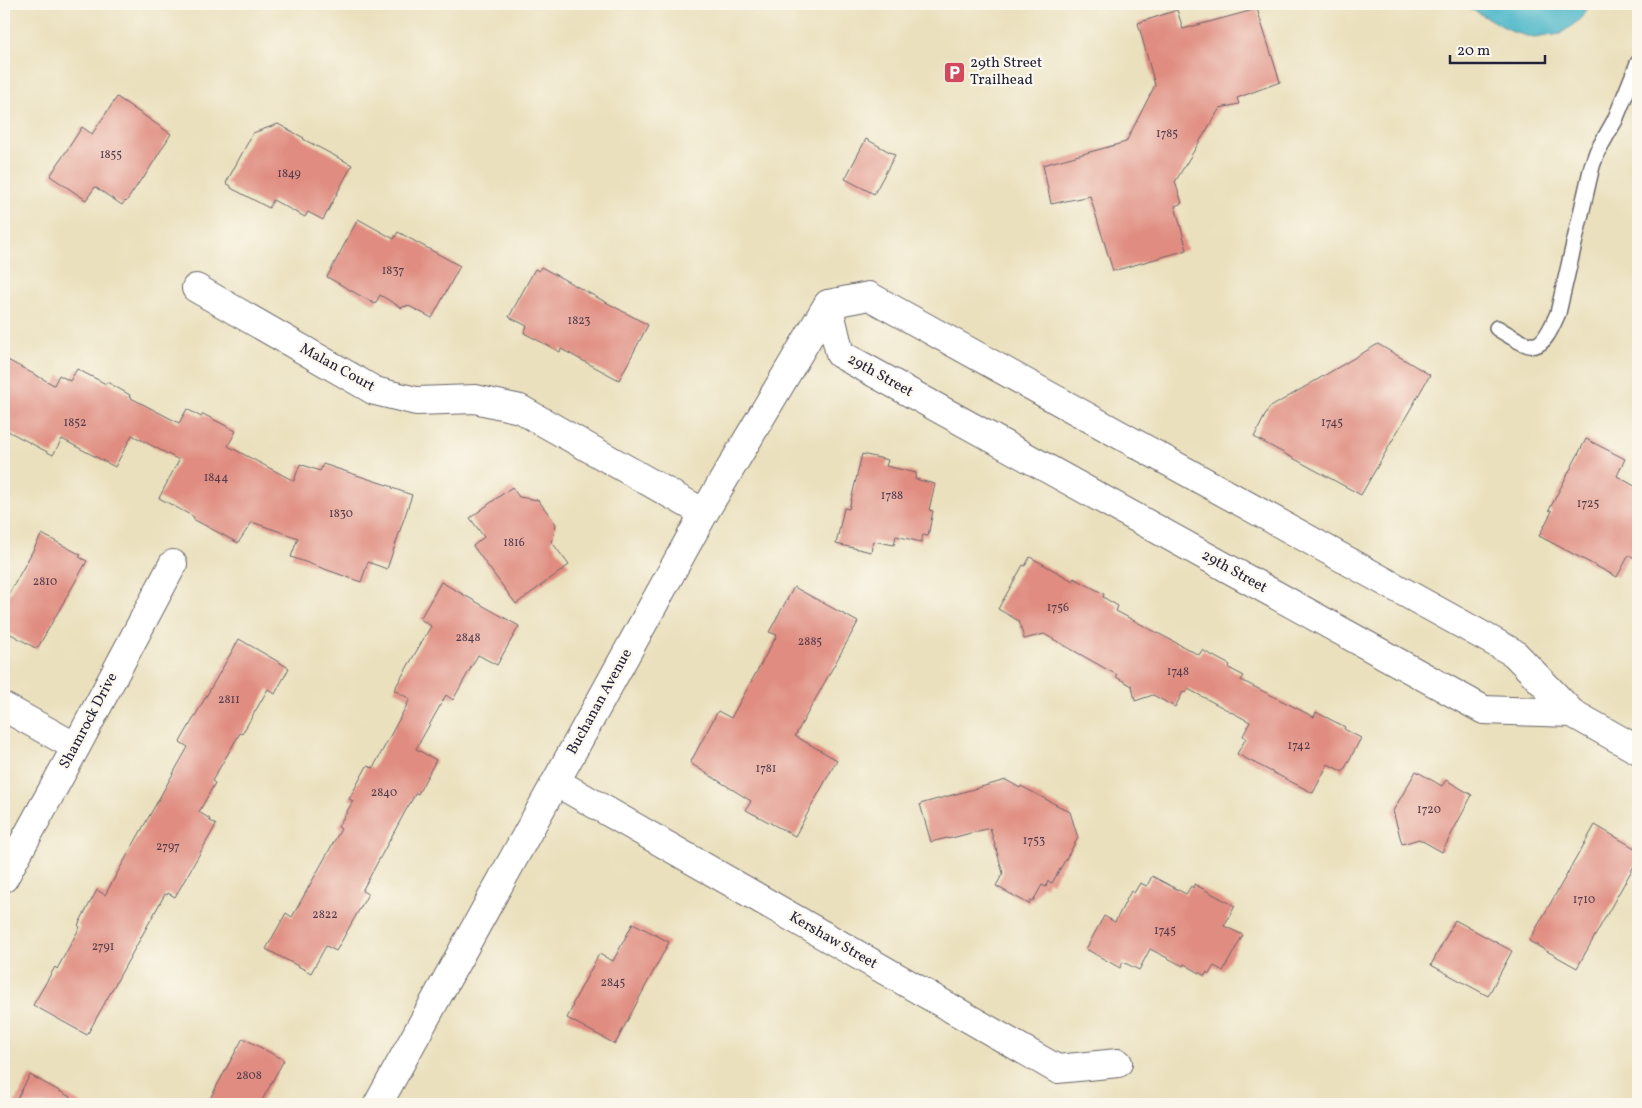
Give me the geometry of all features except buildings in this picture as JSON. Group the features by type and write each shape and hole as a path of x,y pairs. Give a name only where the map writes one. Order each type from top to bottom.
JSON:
{"street":[{"name":"Malan Court","path":"196,288 375,391 416,401 475,399 520,409 704,512"},
{"name":"29th Street","path":"1572,713 1484,710 1475,706 840,354 828,304 869,296 1514,653 1572,713 1638,750"},
{"name":"Buchanan Avenue","path":"378,1104 704,512 828,304"},
{"name":"Shamrock Drive","path":"4,878 173,564"},
{"path":"4,707 76,747"},
{"name":"Kershaw Street","path":"556,782 1057,1069 1118,1063"}],"lane":[{"path":"1497,328 1521,342 1533,346 1540,344 1550,333 1558,313 1592,166 1615,120 1638,63"}],"water":[{"path":"1462,4 1590,4 1581,19 1560,34 1534,38 1513,32"}],"place":[{"name":"29th Street Trailhead","path":"954,72"}]}
